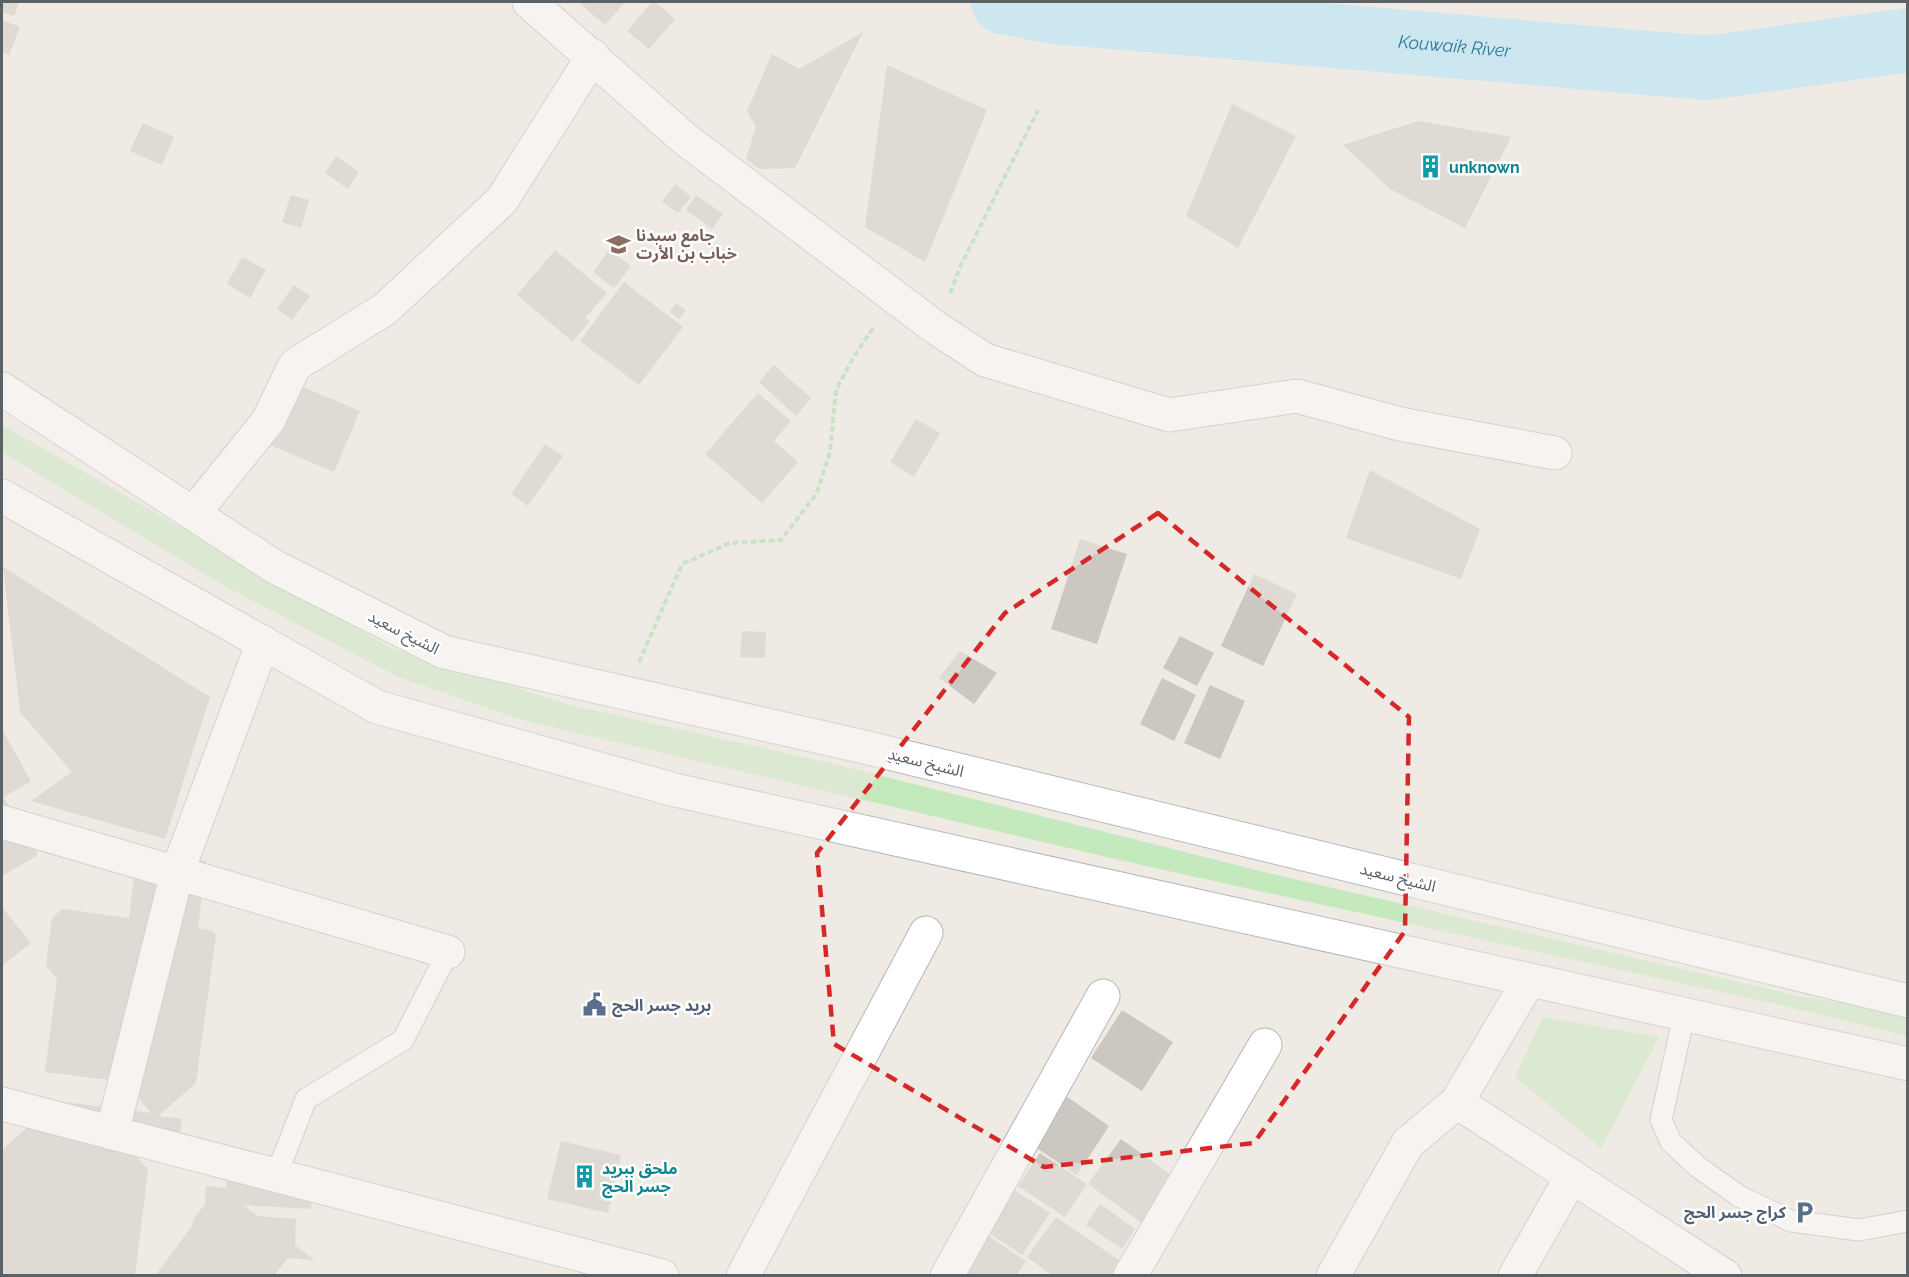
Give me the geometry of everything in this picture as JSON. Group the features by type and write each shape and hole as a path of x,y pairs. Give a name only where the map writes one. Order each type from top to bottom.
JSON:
{"street":[{"path":"529,2 685,139 936,328 985,360 1169,415 1297,396 1400,424 1555,453"},
{"path":"193,514 268,421 295,365 385,309 502,200 593,56"},
{"name":"الشيخ سعيد","path":"2,389 274,567 444,652 860,746 1908,1001"},
{"path":"2,496 377,707 675,790 1908,1064"},
{"path":"112,1133 177,873 262,642"},
{"path":"2,822 448,952"},
{"path":"743,1275 926,933"},
{"path":"1333,1275 1408,1143 1457,1101 1528,980"},
{"path":"947,1275 1102,996"},
{"path":"1130,1275 1265,1045"},
{"path":"1457,1101 1720,1274"},
{"path":"2,1104 276,1176 614,1270 662,1275"},
{"path":"1515,1275 1572,1176"}],"lane":[{"path":"276,1176 306,1099 403,1040 448,952"},
{"path":"1684,1015 1661,1120 1671,1143 1698,1167 1739,1196 1791,1221 1859,1230 1908,1221"}],"path":[{"path":"936,328 962,263 1038,110"},
{"path":"626,693 682,564 730,543 781,540 817,493 830,452 837,390 853,357 879,319"}],"highlighted area":[{"path":"1158,513 1409,717 1405,931 1254,1143 1044,1167 834,1044 817,853 1005,613"}],"green space":[{"path":"2,425 391,648 570,705 826,762 1264,872 1798,996 1907,1013 1907,1036 1776,1004 1150,867 522,720 396,676 221,584 2,452"},
{"path":"1543,1017 1659,1037 1601,1148 1515,1077"}],"building":[{"path":"2,2 19,2 14,16 2,12"},
{"path":"578,2 625,2 605,25"},
{"path":"652,2 675,19 649,49 627,31"},
{"path":"2,20 20,27 9,55 2,52"},
{"path":"863,32 795,168 760,169 746,159 756,127 747,111 772,54 799,69"},
{"path":"887,65 987,110 925,262 865,227"},
{"path":"1232,104 1296,136 1238,248 1186,216"},
{"name":"unknown","path":"1418,121 1511,137 1465,228 1390,189 1343,145"},
{"path":"143,123 174,137 162,165 130,151"},
{"path":"336,156 359,172 348,189 325,173"},
{"path":"676,184 691,197 678,213 662,201"},
{"path":"291,195 309,200 301,228 282,222"},
{"path":"696,195 723,214 712,229 686,210"},
{"path":"555,250 607,293 585,318 590,321 573,342 517,295"},
{"path":"609,250 631,266 614,288 593,272"},
{"path":"242,257 266,270 250,298 227,284"},
{"path":"624,282 683,327 639,385 580,341"},
{"path":"294,285 310,296 292,320 277,309"},
{"path":"676,303 686,310 679,319 669,312"},
{"path":"774,365 811,398 796,416 759,382"},
{"path":"296,384 360,411 334,472 270,445"},
{"path":"758,393 791,421 774,441 798,462 762,503 705,454"},
{"path":"916,419 940,433 914,477 890,462"},
{"path":"545,444 563,456 528,506 511,494"},
{"path":"1370,470 1480,529 1461,579 1346,538"},
{"path":"1080,539 1127,554 1097,644 1051,629"},
{"path":"3,567 210,697 165,839 31,801 72,772 20,712"},
{"path":"1254,574 1297,594 1263,666 1221,646"},
{"path":"742,631 766,632 765,658 740,657"},
{"path":"1180,636 1214,653 1197,686 1163,668"},
{"path":"960,651 997,673 974,704 939,678"},
{"path":"1162,678 1196,695 1174,741 1140,724"},
{"path":"1210,685 1245,701 1220,759 1184,743"},
{"path":"2,729 31,781 4,797 38,855 2,876"},
{"path":"137,852 206,861 198,928 211,930 216,935 196,1083 158,1116 182,1119 177,1154 129,1148 148,1170 135,1276 2,1276 4,1148 58,1101 151,1113 125,1082 45,1072 57,979 46,966 52,918 62,909 129,918"},
{"path":"2,907 31,943 2,966"},
{"path":"1122,1010 1173,1042 1142,1091 1091,1058"},
{"path":"1056,1089 1109,1126 1077,1175 1026,1141"},
{"path":"1121,1139 1175,1178 1142,1223 1088,1184"},
{"name":"ملحق ببريد جسر الحج","path":"561,1141 621,1155 608,1213 547,1199"},
{"path":"1040,1153 1087,1184 1065,1217 1018,1186"},
{"path":"270,1154 289,1168 314,1171 311,1209 243,1205 258,1216 296,1219 295,1245 314,1260 288,1258 275,1274 155,1276 192,1226 193,1220 205,1204 206,1186 226,1188 227,1175 262,1164"},
{"path":"998,1180 1050,1213 1022,1255 972,1222"},
{"path":"1100,1204 1135,1229 1122,1249 1086,1225"},
{"path":"1056,1217 1120,1261 1110,1276 1053,1276 1027,1257"},
{"path":"979,1230 1026,1261 1016,1276 955,1276"}],"waterway":[{"name":"Kouwaik River","path":"1003,2 1054,12 1707,68 1908,40"}],"place":[{"name":"unknown","path":"1431,167"},
{"name":"جامع سيدنا خباب بن الأرت","path":"618,244"},
{"name":"بريد جسر الحج","path":"594,1005"},
{"name":"ملحق ببريد جسر الحج","path":"584,1177"},
{"name":"كراج جسر الحج","path":"1804,1212"}]}
